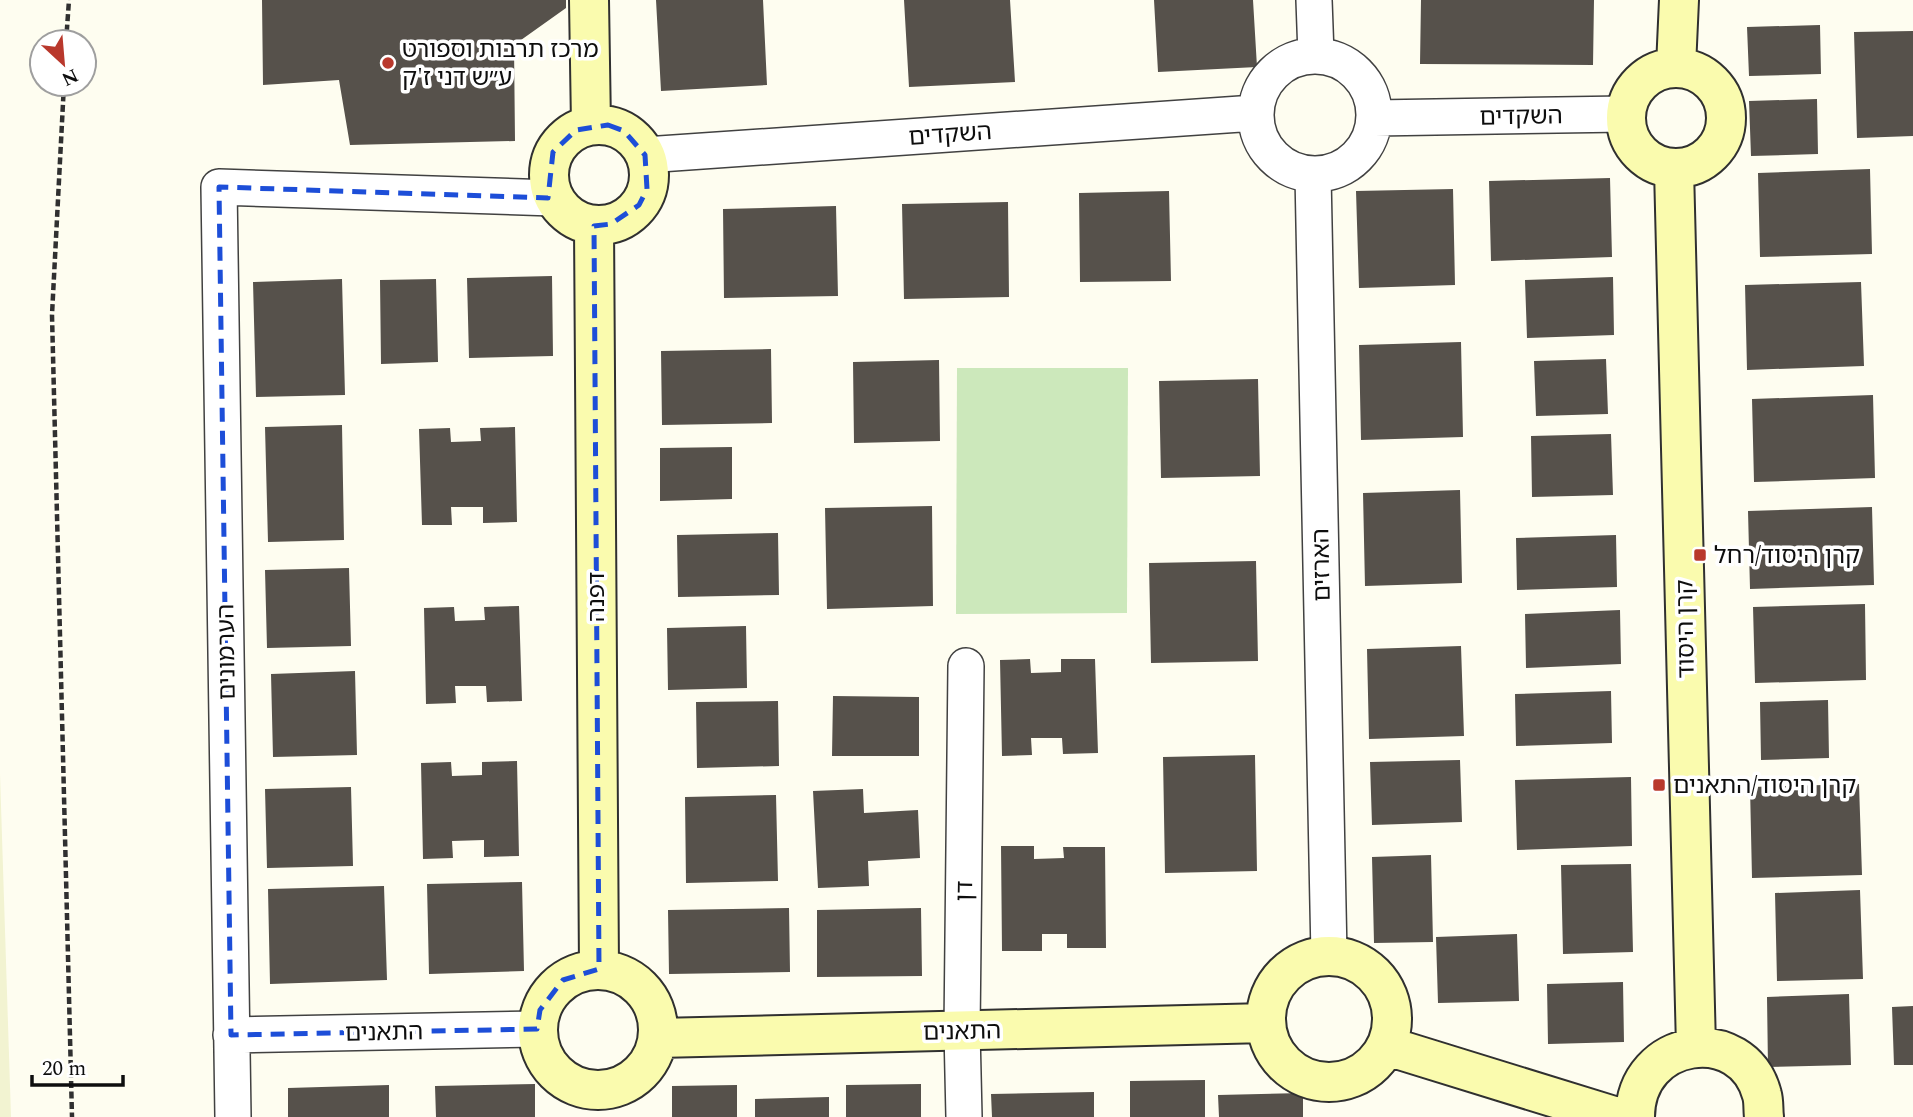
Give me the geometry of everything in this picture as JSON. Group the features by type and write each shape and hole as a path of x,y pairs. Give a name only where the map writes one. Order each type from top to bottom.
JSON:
{"street":[{"path":"589,0 591,125"},
{"path":"1314,0 1316,55"},
{"path":"1676,68 1679,0"},
{"path":"1316,55 1347,64 1363,79 1372,97 1375,118 1366,147 1352,162 1334,172 1313,175 1301,174 1283,166 1267,152 1257,133 1255,113 1263,84 1277,68 1296,59 1316,55"},
{"path":"1676,68 1692,70 1712,83 1725,103 1727,120 1720,142 1704,161 1690,167 1674,169 1658,166 1644,157 1633,145 1625,114 1636,87 1654,73 1676,68"},
{"name":"השקדים","path":"645,155 1255,113"},
{"name":"השקדים","path":"1375,118 1625,114"},
{"path":"591,125 608,125 624,131 637,141 645,155 649,172 647,189 639,205 619,221 594,226 577,221 563,211 553,198 548,183 553,152 563,139 576,130 591,125"},
{"name":"קרן היסוד","path":"1674,169 1696,1047"},
{"name":"הארזים","path":"1313,175 1329,955"},
{"name":"הערמונים","path":"233,1117 219,187 553,198"},
{"name":"דפנה","path":"594,226 599,969"},
{"name":"דן","path":"964,1117 962,1031 966,666"},
{"path":"1329,955 1350,958 1369,968 1383,984 1391,1004 1393,1025 1387,1046 1375,1063 1358,1075 1338,1081 1317,1081 1298,1074 1282,1061 1271,1043 1266,1023 1268,1003 1276,984 1290,968 1308,958 1329,955"},
{"path":"599,969 619,972 637,983 651,998 658,1018 659,1038 645,1069 632,1080 617,1087 601,1104 563,1079 549,1066 540,1048 537,1029 540,1010 549,993 562,980 580,971 599,969"},
{"name":"התאנים","path":"659,1038 1266,1023"},
{"name":"התאנים","path":"231,1035 537,1029"},
{"path":"1387,1046 1553,1108 1617,1117"},
{"path":"1635,1117 1635,1101 1643,1081 1657,1064 1675,1052 1696,1047 1718,1050 1738,1059 1753,1075 1762,1095 1764,1117"}],"path":[{"path":"67,28 69,0"},
{"path":"63,98 52,315 72,1117"}],"highlighted area":[{"path":"608,125 624,131 645,155 647,189 639,205 611,224 594,226 599,969 563,980 540,1010 537,1029 231,1035 219,187 548,198 553,152 576,130"}],"green space":[{"path":"957,368 1128,368 1127,613 956,614"},
{"path":"0,774 11,1117 0,1117"}],"building":[{"name":"מרכז תרבות וספורט ע״ש דני ז'ק","path":"262,0 566,0 566,8 514,45 515,141 350,145 339,80 263,85"},
{"path":"656,0 763,0 767,85 661,91"},
{"path":"904,0 1010,0 1015,82 909,87"},
{"path":"1154,0 1253,0 1257,67 1158,72"},
{"path":"1421,0 1594,0 1593,65 1420,64"},
{"path":"1820,25 1821,74 1749,76 1747,27"},
{"path":"1913,31 1913,136 1857,138 1854,32"},
{"path":"1817,99 1818,154 1751,156 1749,101"},
{"path":"1870,169 1872,254 1760,257 1758,173"},
{"path":"1610,178 1612,257 1491,261 1489,181"},
{"path":"1453,189 1455,285 1359,288 1356,191"},
{"path":"1169,191 1171,281 1080,282 1079,193"},
{"path":"1008,202 1009,297 904,299 902,204"},
{"path":"836,206 838,296 724,298 723,209"},
{"path":"552,276 553,356 469,358 467,278"},
{"path":"1613,277 1614,335 1527,338 1525,280"},
{"path":"342,279 345,395 256,397 253,282"},
{"path":"436,279 438,362 381,364 380,280"},
{"path":"1861,282 1864,366 1747,370 1745,285"},
{"path":"1461,342 1463,437 1361,440 1359,345"},
{"path":"771,349 772,423 662,425 661,351"},
{"path":"1606,359 1608,414 1536,416 1534,361"},
{"path":"939,360 940,441 854,443 853,362"},
{"path":"1258,379 1260,476 1161,478 1159,381"},
{"path":"1873,395 1875,478 1754,482 1752,399"},
{"path":"342,425 344,540 268,542 265,427"},
{"path":"515,427 517,522 483,523 483,507 451,507 452,525 422,525 419,429 450,428 451,442 481,441 480,428"},
{"path":"1611,434 1613,495 1532,497 1531,436"},
{"path":"732,447 732,499 660,501 660,448"},
{"path":"1460,490 1462,583 1365,586 1363,493"},
{"path":"932,506 933,606 827,609 825,508"},
{"path":"1872,507 1874,585 1750,589 1748,511"},
{"path":"778,533 779,595 678,597 677,535"},
{"path":"1616,535 1617,587 1517,590 1516,538"},
{"path":"1256,561 1258,661 1151,663 1149,563"},
{"path":"349,568 351,646 267,648 265,570"},
{"path":"1865,604 1866,680 1755,683 1753,607"},
{"path":"519,606 522,701 487,702 486,686 455,686 456,703 426,704 424,608 454,607 455,621 485,620 484,607"},
{"path":"1620,610 1621,664 1526,668 1525,614"},
{"path":"746,626 747,688 668,690 667,628"},
{"path":"1461,646 1464,736 1369,739 1367,649"},
{"path":"1030,659 1031,673 1061,672 1061,659 1095,659 1098,753 1063,754 1062,738 1031,738 1032,755 1002,756 1000,660"},
{"path":"355,671 357,755 273,757 271,674"},
{"path":"1611,691 1612,743 1516,746 1515,694"},
{"path":"833,696 919,697 919,756 832,756"},
{"path":"1828,700 1829,758 1761,760 1760,702"},
{"path":"778,701 779,766 697,768 696,702"},
{"path":"1255,755 1257,871 1165,873 1163,757"},
{"path":"1460,760 1462,822 1372,825 1370,762"},
{"path":"517,761 519,856 484,857 484,840 452,841 453,858 423,859 421,763 451,762 452,776 482,775 482,762"},
{"path":"1631,777 1632,846 1517,850 1515,780"},
{"path":"1859,784 1862,875 1752,878 1750,787"},
{"path":"351,787 353,866 267,868 265,789"},
{"path":"863,789 864,813 918,810 920,858 868,861 869,886 818,888 813,791"},
{"path":"776,795 778,881 686,883 685,797"},
{"path":"1001,846 1034,846 1034,859 1064,858 1063,847 1105,847 1106,948 1067,948 1067,934 1042,934 1042,951 1002,951"},
{"path":"1431,855 1433,942 1374,943 1372,857"},
{"path":"1631,864 1633,952 1563,954 1561,865"},
{"path":"522,882 524,971 429,974 427,884"},
{"path":"384,886 387,980 270,984 268,889"},
{"path":"1860,890 1863,979 1777,981 1775,893"},
{"path":"789,908 790,972 669,974 668,910"},
{"path":"921,908 922,976 817,977 817,910"},
{"path":"1517,934 1519,1001 1438,1003 1436,937"},
{"path":"1623,982 1624,1042 1548,1044 1547,984"},
{"path":"1849,994 1851,1065 1768,1067 1767,997"},
{"path":"1913,1006 1913,1065 1894,1065 1892,1007"},
{"path":"1205,1080 1205,1117 1130,1117 1130,1081"},
{"path":"535,1084 535,1117 436,1117 435,1086"},
{"path":"921,1084 921,1117 846,1117 846,1085"},
{"path":"389,1085 389,1117 288,1117 288,1088"},
{"path":"737,1085 737,1117 672,1117 672,1086"},
{"path":"1094,1092 1094,1117 992,1117 991,1094"},
{"path":"1303,1093 1303,1117 1219,1117 1218,1095"},
{"path":"829,1097 829,1117 755,1117 755,1099"}],"place":[{"name":"מרכז תרבות וספורט ע״ש דני ז'ק","path":"388,63"},
{"name":"קרן היסוד/רחל","path":"1700,555"},
{"name":"קרן היסוד/התאנים","path":"1659,785"}]}
